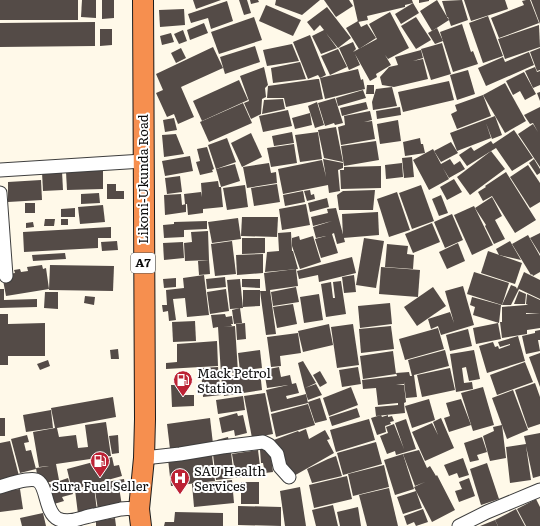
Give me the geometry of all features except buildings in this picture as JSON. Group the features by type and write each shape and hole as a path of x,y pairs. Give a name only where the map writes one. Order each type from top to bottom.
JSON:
{"highway":[{"name":"Likoni-Ukunda Road","path":"140,517 144,458 143,0"}],"street":[{"path":"0,170 143,161"},
{"path":"0,193 6,276"},
{"path":"144,458 263,442 269,445 276,454 280,467 289,477"},
{"path":"0,487 31,480 39,482 46,496 51,513 62,520 71,521 125,508 140,517"},
{"path":"459,526 487,512 540,490"}],"place":[{"name":"Mack Petrol Station","path":"183,397"},
{"name":"Sura Fuel Seller","path":"100,478"},
{"name":"SAU Health Services","path":"180,495"}]}
